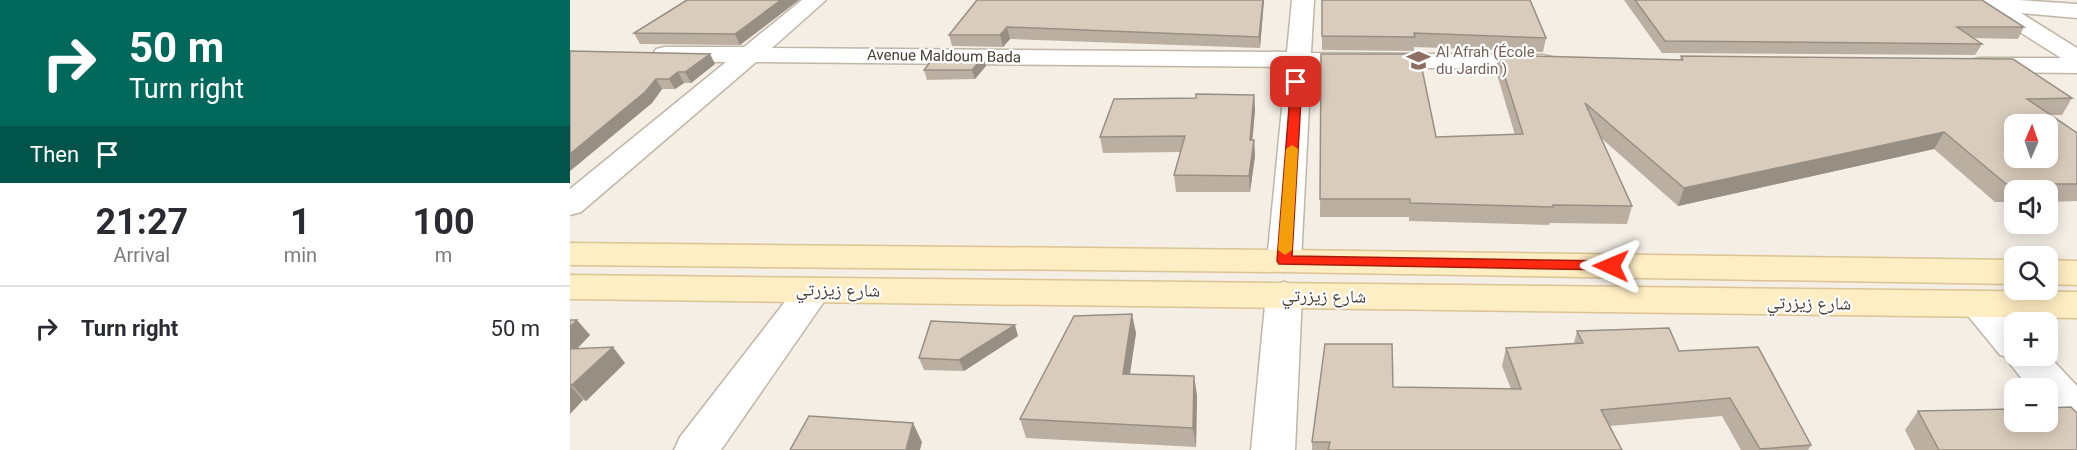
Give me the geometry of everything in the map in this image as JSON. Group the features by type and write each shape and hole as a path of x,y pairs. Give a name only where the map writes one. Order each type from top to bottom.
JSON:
{"street":[{"path":"570,205 815,0"},
{"path":"1274,450 1284,278 1308,60 1303,0"},
{"path":"1989,2 2077,11"},
{"path":"1989,2 2077,57"},
{"name":"Avenue Maldoum Bada","path":"641,54 1562,62"},
{"path":"1957,65 2077,66"},
{"name":"شارع زيزرتي","path":"570,254 1284,278 1979,306 2077,306"},
{"name":"شارع زيزرتي","path":"570,287 814,290 1284,278 2004,272"},
{"path":"2058,272 2077,273"},
{"path":"696,450 814,290"},
{"path":"1979,306 2004,334"},
{"path":"2033,366 2077,414"}],"building":[{"path":"687,0 781,0 735,34 634,33"},
{"path":"977,0 1263,0 1259,37 1007,27 1000,35 949,35"},
{"path":"1322,0 1530,0 1546,38 1414,33 1415,37 1322,36"},
{"path":"1635,0 1982,0 2024,27 1957,27 1982,44 1665,41"},
{"path":"570,51 710,54 685,72 678,72 669,79 656,79 645,92 570,154"},
{"path":"1321,54 1419,54 1436,137 1523,134 1498,55 1683,60 1681,56 2013,59 2072,98 2027,99 2049,114 2004,114 2004,168 2058,168 2058,120 2077,133 2077,184 2058,184 2058,180 2004,180 2004,182 1944,132 1684,188 1585,103 1632,206 1553,205 1553,207 1410,203 1410,199 1320,199"},
{"path":"934,57 983,57 972,70 924,70"},
{"path":"1196,94 1254,95 1250,140 1254,140 1249,176 1174,175 1185,136 1100,137 1114,99 1196,98"},
{"path":"1132,314 1123,374 1194,376 1193,428 1020,419 1074,316"},
{"path":"570,320 577,320 570,327"},
{"path":"931,321 1015,325 959,360 919,358"},
{"path":"1669,328 1679,351 1758,347 1811,445 1760,449 1730,398 1601,410 1622,450 1328,450 1330,442 1312,442 1325,344 1392,344 1393,387 1521,389 1506,348 1583,343 1577,331"},
{"path":"613,347 572,385 570,384 570,349"},
{"path":"2071,407 2077,413 2077,450 1939,450 1918,411 2004,409 2004,432 2058,432 2058,408"},
{"path":"809,416 913,423 906,450 790,450"}],"slow traffic":[{"path":"1285,250 1292,149"}],"place":[{"name":"Al Afrah (École du Jardin )","path":"1418,61"}],"route":[{"path":"1296,82 1284,261 1611,266"}]}
